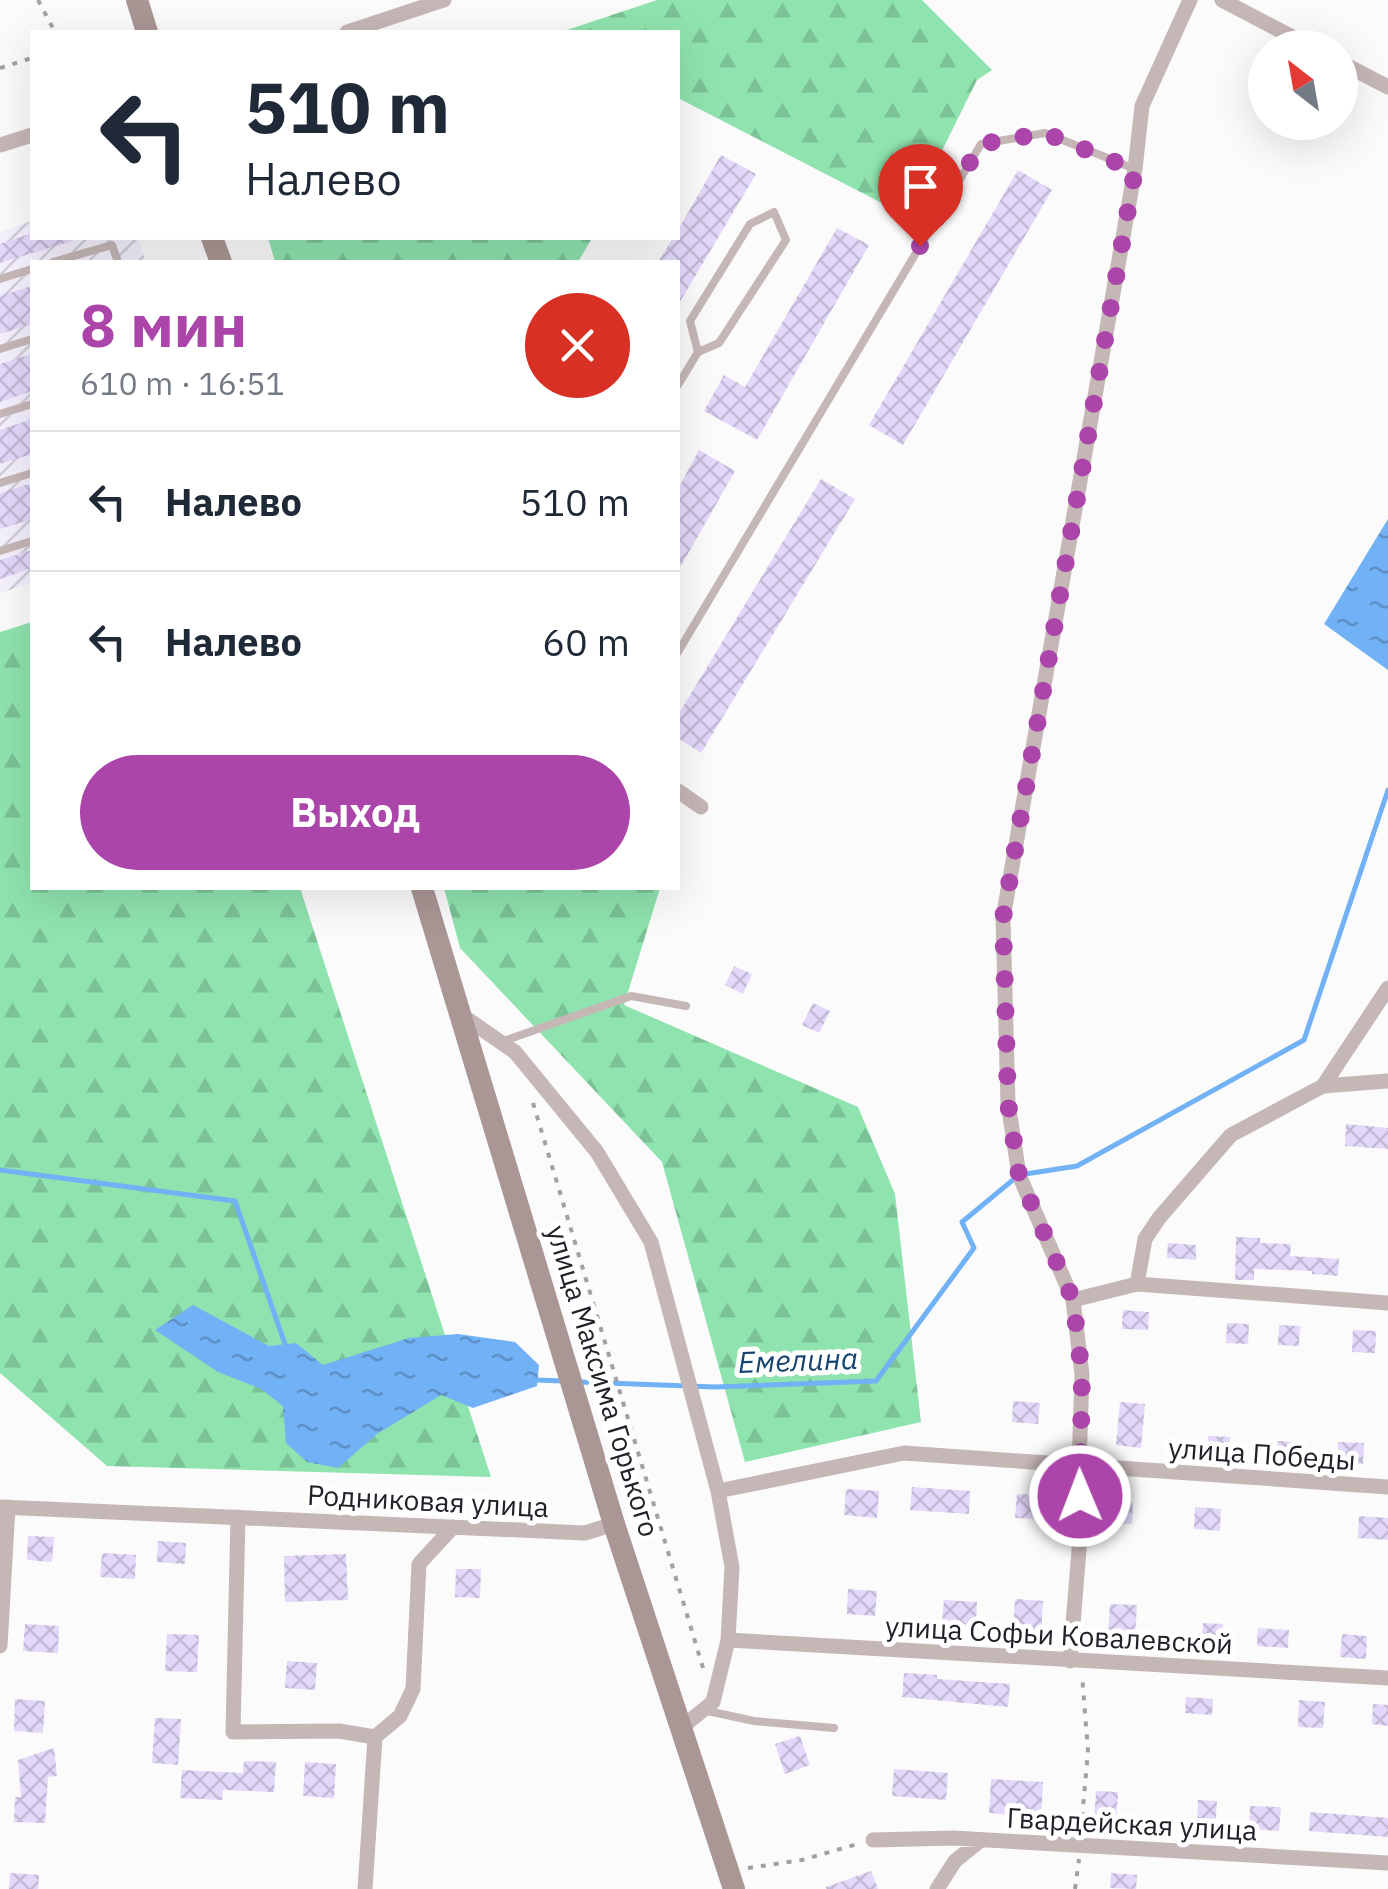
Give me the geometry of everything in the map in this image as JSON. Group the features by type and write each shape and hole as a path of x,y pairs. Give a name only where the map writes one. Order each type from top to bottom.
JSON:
{"main road":[{"path":"137,0 146,30"},
{"name":"улица Максима Горького","path":"423,890 614,1524 732,1880"}],"street":[{"path":"352,30 444,0"},
{"path":"1075,1661 1082,1374 1073,1300 1019,1175 1008,1103 1003,918 1135,170 1142,106 1190,0"},
{"path":"1222,0 1279,30"},
{"path":"1358,71 1388,86"},
{"path":"0,146 30,137"},
{"path":"680,792 701,806"},
{"path":"1323,1086 1388,988"},
{"path":"463,1016 515,1052 597,1152 650,1242 718,1492 732,1567 728,1640 708,1706 681,1728"},
{"path":"1137,1284 1146,1238 1232,1135 1323,1086 1388,1081"},
{"path":"1073,1300 1137,1284 1388,1303"},
{"name":"улица Победы","path":"718,1492 904,1452 1388,1487"},
{"path":"0,1646 4,1507"},
{"name":"Родниковая улица","path":"4,1507 584,1533 614,1524"},
{"path":"238,1518 233,1732 339,1731 374,1738"},
{"path":"365,1889 374,1738 400,1716 413,1688 419,1564 453,1527"},
{"name":"улица Софьи Ковалевской","path":"728,1640 1388,1678"},
{"name":"Гвардейская улица","path":"873,1840 981,1840 1388,1863"},
{"path":"937,1889 955,1861 981,1840"}],"lane":[{"path":"680,649 981,144 1045,133 1135,170"},
{"path":"680,382 698,352 719,343 786,240 774,212 750,224 690,322 698,352"},
{"path":"60,260 112,245 117,260"},
{"path":"0,278 30,270"},
{"path":"0,350 30,340"},
{"path":"0,414 30,405"},
{"path":"0,484 30,475"},
{"path":"0,551 30,542"},
{"path":"501,1042 631,996 686,1006"},
{"path":"708,1706 754,1721 834,1728"}],"path":[{"path":"38,0 54,30"},
{"path":"0,68 30,59"},
{"path":"530,1090 708,1706"},
{"path":"1075,1661 1088,1751 1076,1889"},
{"path":"732,1880 873,1840"}],"shaded area":[{"path":"30,222 30,240 139,240 145,260 30,260 30,584 0,593 0,232"}],"green space":[{"path":"657,0 922,0 992,70 977,80 909,217 680,99 680,30 567,30"},
{"path":"269,240 591,240 579,260 274,260"},
{"path":"30,623 30,890 301,890 491,1477 107,1466 0,1373 0,632"},
{"path":"445,890 659,890 624,1005 858,1107 895,1194 921,1422 745,1462 662,1162 460,948"}],"water":[{"path":"1388,519 1388,670 1324,624"},
{"path":"193,1305 269,1346 296,1343 323,1365 409,1338 458,1334 515,1342 539,1365 537,1386 473,1408 441,1395 377,1434 338,1468 307,1462 286,1443 283,1406 261,1389 218,1372 155,1330"}],"building":[{"path":"721,155 756,174 680,302 680,260 659,260 672,240 680,240 680,227"},
{"path":"1018,170 1052,190 903,445 869,425"},
{"path":"837,228 869,245 757,440 704,411 724,375 745,387"},
{"path":"30,234 30,240 72,241 0,263 0,244"},
{"path":"30,287 30,325 0,334 0,296"},
{"path":"30,355 30,392 0,402 0,364"},
{"path":"30,420 30,455 0,464 0,430"},
{"path":"699,450 735,471 680,567 680,485"},
{"path":"821,479 855,499 701,753 680,739 680,712"},
{"path":"30,484 30,520 0,529 0,493"},
{"path":"30,551 30,569 0,579 0,560"},
{"path":"734,966 752,974 743,994 725,985"},
{"path":"813,1003 830,1011 819,1033 802,1025"},
{"path":"1346,1124 1388,1128 1388,1149 1345,1146"},
{"path":"1236,1237 1291,1244 1290,1256 1339,1259 1338,1276 1254,1269 1254,1280 1235,1280"},
{"path":"1168,1243 1196,1245 1196,1260 1167,1258"},
{"path":"1123,1310 1149,1312 1148,1330 1122,1329"},
{"path":"1227,1323 1249,1324 1248,1344 1226,1343"},
{"path":"1279,1325 1300,1326 1299,1346 1278,1345"},
{"path":"1353,1330 1376,1331 1375,1353 1352,1352"},
{"path":"1013,1401 1040,1403 1038,1424 1012,1422"},
{"path":"1120,1402 1145,1404 1141,1448 1116,1445"},
{"path":"1208,1436 1230,1437 1229,1457 1207,1455"},
{"path":"1278,1441 1297,1442 1295,1460 1276,1459"},
{"path":"1338,1442 1364,1443 1363,1464 1337,1462"},
{"path":"912,1487 970,1491 969,1514 910,1510"},
{"path":"846,1489 879,1491 877,1518 844,1515"},
{"path":"1017,1494 1052,1496 1051,1520 1015,1518"},
{"path":"1114,1501 1133,1503 1132,1524 1113,1523"},
{"path":"1195,1507 1221,1509 1220,1531 1194,1529"},
{"path":"1359,1516 1388,1518 1388,1540 1358,1538"},
{"path":"28,1536 54,1537 52,1562 27,1560"},
{"path":"158,1541 186,1543 185,1564 157,1562"},
{"path":"102,1553 136,1555 135,1579 100,1577"},
{"path":"346,1554 348,1600 285,1602 284,1556"},
{"path":"456,1569 481,1569 480,1598 455,1597"},
{"path":"848,1589 877,1591 875,1616 847,1614"},
{"path":"1015,1599 1043,1601 1041,1635 1013,1634"},
{"path":"944,1600 977,1602 976,1625 942,1623"},
{"path":"1110,1604 1137,1605 1135,1637 1108,1635"},
{"path":"1203,1623 1223,1624 1222,1642 1202,1641"},
{"path":"25,1624 59,1626 58,1653 23,1651"},
{"path":"1258,1628 1289,1630 1288,1648 1257,1646"},
{"path":"167,1634 199,1635 197,1672 165,1671"},
{"path":"1342,1634 1367,1636 1366,1659 1340,1657"},
{"path":"287,1661 317,1663 315,1690 285,1688"},
{"path":"904,1673 1010,1684 1008,1707 902,1697"},
{"path":"1186,1697 1213,1699 1212,1715 1185,1713"},
{"path":"15,1699 45,1701 43,1733 14,1731"},
{"path":"1299,1700 1325,1702 1323,1728 1298,1727"},
{"path":"1373,1704 1388,1705 1388,1726 1372,1724"},
{"path":"155,1718 181,1719 178,1765 152,1763"},
{"path":"800,1736 810,1765 785,1774 775,1744"},
{"path":"54,1748 57,1776 48,1777 45,1823 14,1822 15,1797 21,1797 18,1760"},
{"path":"244,1761 276,1762 274,1792 223,1790 222,1800 180,1798 182,1770 243,1773"},
{"path":"305,1762 336,1764 334,1798 303,1796"},
{"path":"894,1769 948,1773 946,1800 892,1796"},
{"path":"991,1779 1043,1782 1041,1817 989,1813"},
{"path":"1096,1791 1118,1792 1116,1823 1094,1822"},
{"path":"1198,1800 1217,1801 1215,1829 1197,1828"},
{"path":"1250,1806 1281,1807 1279,1831 1249,1829"},
{"path":"1310,1812 1388,1818 1388,1837 1309,1831"},
{"path":"871,1871 878,1889 826,1889 826,1887"},
{"path":"10,1873 39,1875 38,1889 9,1889"},
{"path":"1111,1873 1137,1875 1136,1889 1110,1888"}],"waterway":[{"name":"Емелина","path":"580,1382 715,1387 876,1381 974,1248 962,1222 1019,1175 1077,1166 1304,1040 1388,790"},
{"name":"Емелина","path":"0,1170 235,1201 286,1347"},
{"name":"Емелина","path":"535,1380 564,1381"}],"route":[{"path":"920,246 981,144 1045,133 1135,170 1003,918 1008,1103 1019,1175 1073,1300 1082,1374 1080,1496"}]}
